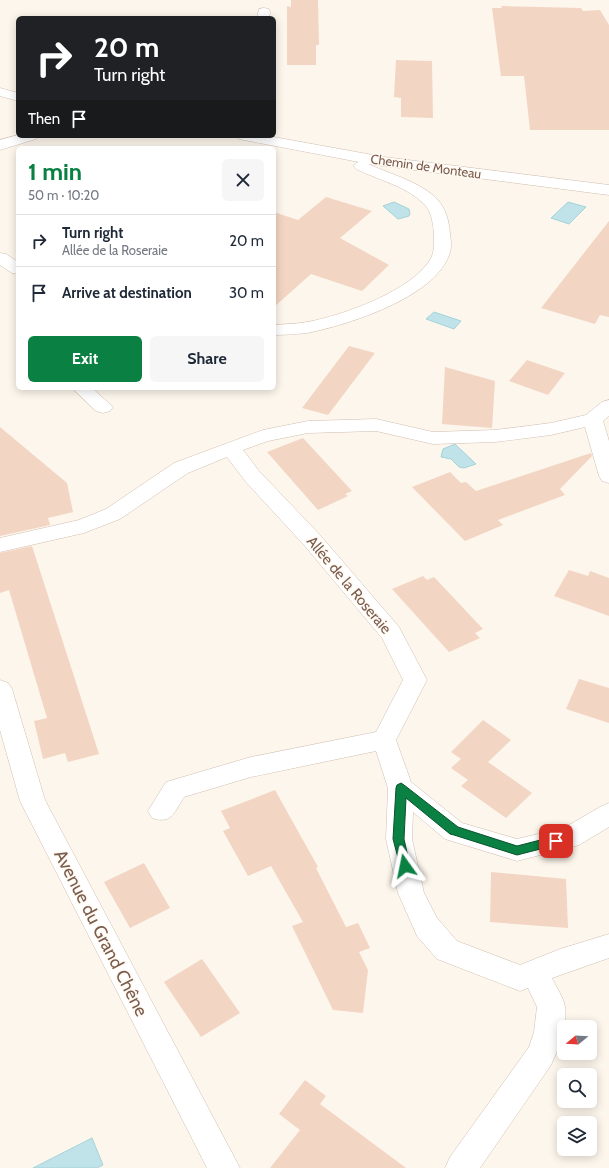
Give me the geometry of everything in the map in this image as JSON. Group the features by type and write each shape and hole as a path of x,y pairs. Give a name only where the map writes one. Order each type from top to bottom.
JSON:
{"street":[{"path":"0,92 16,96"},
{"path":"0,145 25,138"},
{"name":"Chemin de Monteau","path":"255,138 384,162 609,190"},
{"path":"276,330 313,326 366,310 392,298 426,277 440,257 443,242 442,227 437,210 429,200 416,191 360,166 357,157"},
{"path":"0,258 16,268"},
{"path":"83,390 103,406"},
{"path":"0,545 84,526 113,514 181,468 263,436 308,427 376,425 433,438 495,436 551,429 593,419 609,406"},
{"path":"593,419 609,476"},
{"name":"Allée de la Roseraie","path":"231,448 252,476 312,540 392,634 415,680 384,740"},
{"name":"Avenue du Grand Chêne","path":"0,689 33,801 224,1168"},
{"path":"161,811 175,789 251,767 384,740 401,788 399,839 410,893 427,927 447,950 479,964 520,978 609,946"},
{"path":"401,788 454,831 517,850 570,837 609,814"},
{"path":"461,1168 541,1055 549,1032 551,1007 535,972"}],"water":[{"path":"394,202 409,209 409,216 398,219 383,206"},
{"path":"568,202 586,207 569,224 551,218"},
{"path":"434,312 461,321 454,329 426,319"},
{"path":"455,444 476,464 464,468 459,467 451,459 441,457 443,449"},
{"path":"92,1138 103,1165 97,1168 33,1168"}],"building":[{"path":"291,0 318,0 319,45 316,45 316,65 287,65 287,6 291,7"},
{"path":"501,6 581,8 583,11 600,10 609,25 609,130 530,130 524,76 501,76 492,8 502,8"},
{"path":"396,60 432,61 433,118 401,117 401,98 394,97"},
{"path":"326,197 372,211 340,238 389,265 362,291 311,274 276,305 276,213 298,220"},
{"path":"609,221 609,317 600,315 595,324 541,308"},
{"path":"349,346 375,353 328,415 302,408"},
{"path":"527,360 565,373 548,395 509,381"},
{"path":"445,367 495,381 492,428 442,424"},
{"path":"0,427 67,483 73,512 48,518 50,525 0,536"},
{"path":"303,438 352,491 345,494 348,496 318,510 267,452"},
{"path":"591,453 592,456 560,489 565,495 498,520 503,525 465,541 412,487 450,472 461,483 466,482 476,491"},
{"path":"32,546 99,754 68,762 65,753 43,759 34,721 47,718 9,590 0,593 0,553"},
{"path":"569,570 588,576 590,571 609,578 609,616 554,596"},
{"path":"423,576 427,580 434,577 483,629 475,633 480,638 449,652 392,589"},
{"path":"579,679 609,688 609,723 566,709"},
{"path":"483,720 511,740 488,762 532,793 506,818 461,786 468,780 451,768 461,759 451,752"},
{"path":"275,790 318,867 316,868 346,927 358,923 370,948 359,952 368,970 363,1013 333,1010 292,926 303,922 271,866 248,876 223,831 230,828 221,811"},
{"path":"144,863 170,908 130,928 104,882"},
{"path":"491,872 566,879 568,928 490,922"},
{"path":"202,959 240,1013 201,1037 164,982"},
{"path":"305,1080 326,1096 320,1104 406,1168 270,1168 300,1130 279,1114"}],"route":[{"path":"405,866 399,839 401,788 454,831 517,850 556,841"}]}
